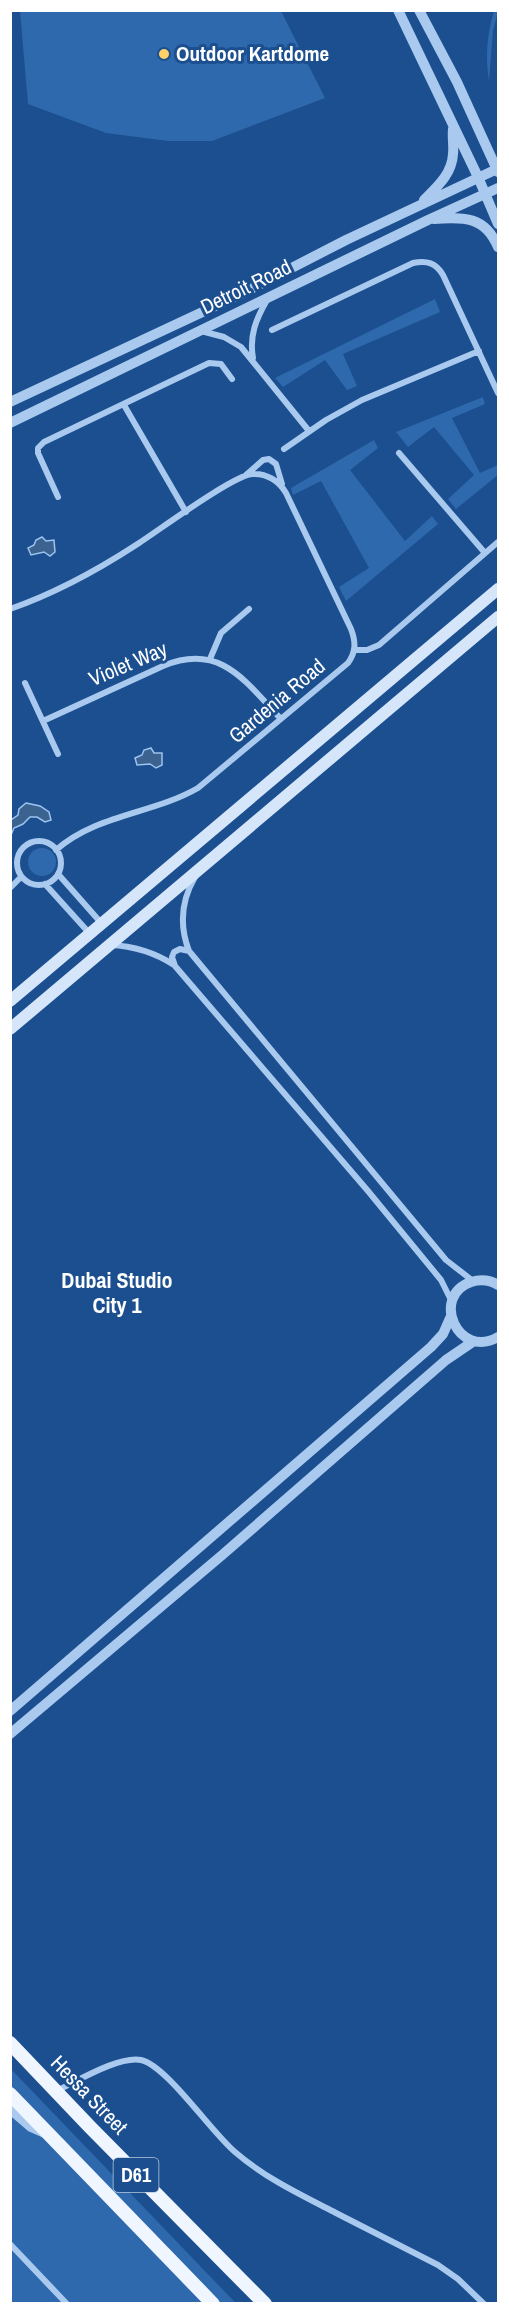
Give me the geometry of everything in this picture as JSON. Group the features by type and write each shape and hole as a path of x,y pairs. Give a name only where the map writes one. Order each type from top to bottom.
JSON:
{"main road":[{"path":"10,1001 103,925 498,589"},
{"path":"10,1029 498,617"},
{"name":"Hessa Street","path":"10,2043 265,2304"},
{"name":"D61","path":"10,2094 213,2304"}],"street":[{"path":"398,10 498,224"},
{"path":"419,10 457,82 498,170"},
{"path":"419,205 444,179 450,166 453,153 453,126"},
{"name":"Detroit Road","path":"10,402 241,294 419,205 498,170"},
{"name":"Detroit Road","path":"10,423 498,188"},
{"path":"428,220 460,217 475,221 489,231 498,247"},
{"path":"272,330 413,263 427,262 434,264 443,275 498,393"},
{"path":"254,362 253,332 257,318 267,300"},
{"path":"201,331 233,341 254,362 309,431"},
{"path":"284,449 309,431 362,400 479,351"},
{"path":"58,497 39,457 40,444 209,363 221,364 232,379"},
{"path":"124,405 186,512"},
{"path":"399,453 485,554"},
{"path":"10,609 69,585 246,475 263,460 272,459 276,464 283,488 351,629 356,643 355,650 367,650 379,645 498,542"},
{"path":"246,475 266,476 283,488"},
{"path":"249,609 221,633 210,659 233,670 280,718"},
{"name":"Gardenia Road","path":"56,849 74,836 95,826 175,799 198,788 348,663 355,650"},
{"name":"Violet Way","path":"43,721 172,662 195,658 210,659"},
{"path":"25,683 58,754"},
{"path":"36,841 44,842 56,849 61,866 58,874 45,884 36,885 21,877 17,862 22,848 36,841"},
{"path":"200,870 187,892 183,909 184,935 189,951 447,1260 473,1281"},
{"path":"58,874 103,925"},
{"path":"10,888 21,877"},
{"path":"45,884 91,935"},
{"path":"110,945 129,946 149,952 175,966 441,1280 452,1302"},
{"path":"175,966 172,957 174,952 180,949 189,951"},
{"path":"10,1711 431,1347 442,1334 451,1316 452,1302 460,1289 473,1281 497,1282"},
{"path":"451,1316 459,1332 474,1341 483,1342 498,1337"},
{"path":"10,1734 221,1556 446,1360 474,1341"},
{"path":"56,2091 124,2061 137,2060 149,2063 162,2072 219,2137 248,2163 301,2196 438,2265 458,2278 484,2304"},
{"path":"10,2109 31,2127 48,2135"},
{"path":"11,2246 67,2304"}],"shaded area":[{"name":"Outdoor Kartdome","path":"20,11 281,11 325,98 212,141 168,141 106,133 28,104"},
{"path":"494,11 498,11 493,31 489,81 487,46"},
{"path":"435,299 440,312 343,354 357,386 347,390 325,360 283,387 275,378"},
{"path":"483,397 485,404 452,418 480,473 498,465 498,475 456,509 448,499 474,475 434,427 408,447 396,432"},
{"path":"374,440 378,448 350,470 405,541 432,516 438,524 346,601 339,587 369,568 321,481 293,495 291,488"},
{"path":"42,537 46,541 54,540 55,552 50,556 44,552 31,555 28,548"},
{"path":"151,748 154,753 162,753 162,765 156,768 150,764 137,765 135,758 142,755 144,750"},
{"path":"26,803 40,806 49,812 51,820 45,822 37,817 30,817 23,824 14,828 11,835 11,820 18,815 19,809"},
{"path":"42,848 52,852 56,862 52,872 42,876 32,872 28,862 32,852"},
{"path":"10,2068 227,2294 236,2303 11,2303"}],"place":[{"name":"Outdoor Kartdome","path":"164,54"}],"district":[{"name":"Dubai Studio City 1","path":"117,1292"}]}
